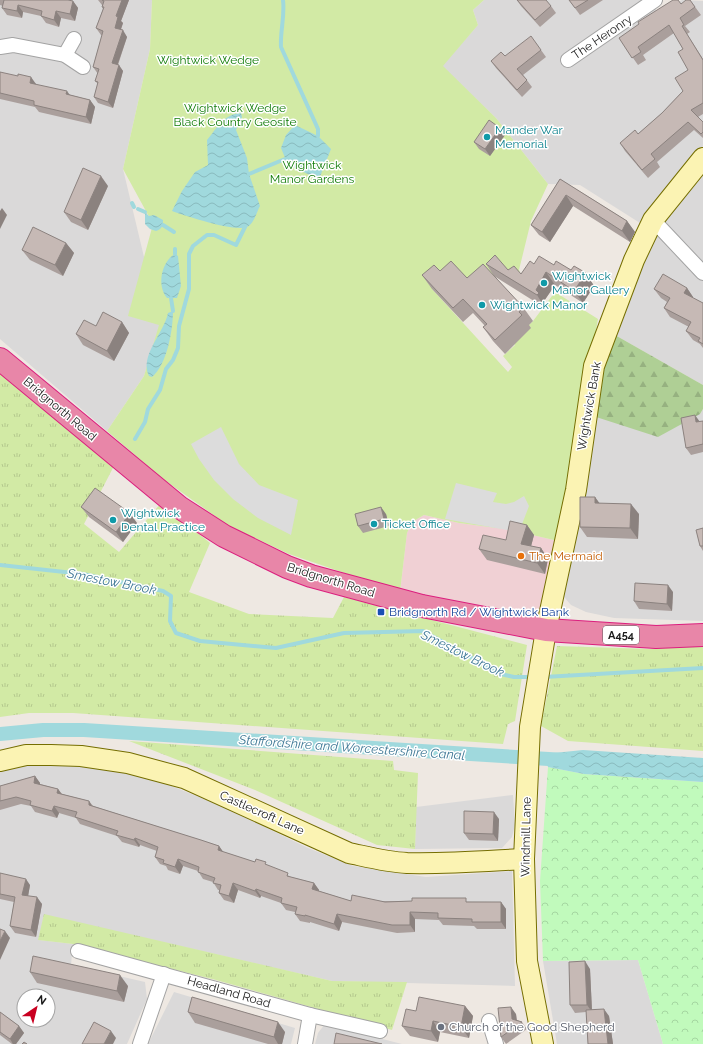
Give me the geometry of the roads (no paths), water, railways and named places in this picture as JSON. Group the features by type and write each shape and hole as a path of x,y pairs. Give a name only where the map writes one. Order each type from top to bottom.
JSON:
{"highway":[{"name":"Bridgnorth Road","path":"0,358 180,507 224,536 251,551 312,576 422,606 546,630 656,637 703,635"}],"street":[{"name":"The Heronry","path":"568,60 655,0"},
{"path":"66,55 74,39"},
{"path":"0,47 13,45 66,55 83,67"},
{"name":"Wightwick Bank","path":"546,630 576,490 594,366 634,260 653,220 703,158"},
{"path":"653,220 703,273"},
{"name":"Windmill Lane","path":"543,1044 527,961 524,859 530,727 546,630"},
{"name":"Castlecroft Lane","path":"0,761 26,755 45,755 81,756 128,763 184,778 349,853 376,859 405,863 524,859"},
{"name":"Headland Road","path":"78,951 310,1015 380,1031"},
{"path":"140,1044 164,974"},
{"path":"305,1044 310,1015"},
{"path":"489,1021 496,1044"}],"water":[{"path":"241,113 242,117 236,130 247,158 249,174 260,206 252,223 247,227 232,227 210,223 172,211 182,191 195,172 208,165 207,140 225,119"},
{"path":"295,125 318,136 331,149 319,179 288,165 281,148 286,135"},
{"path":"145,212 149,216 154,215 163,220 161,228 156,231 150,229 145,224"},
{"path":"175,254 178,256 181,286 177,298 167,298 162,287 162,274 170,257"},
{"path":"173,311 172,328 165,356 157,371 152,377 149,376 147,361 153,344 166,321 168,313"},
{"path":"583,750 703,758 703,782 584,774 548,767 544,754"}],"waterway":[{"path":"283,0 281,47 318,129 318,136"},
{"path":"249,174 285,159"},
{"path":"132,203 134,207"},
{"path":"138,209 145,212"},
{"path":"163,225 174,232"},
{"path":"135,439 145,422 148,409 160,390 166,369 173,360 178,348 179,326 189,289 189,254 193,246 207,235 214,235 236,245 245,227"},
{"path":"175,249 175,254"},
{"path":"171,298 173,311"},
{"name":"Smestow Brook","path":"0,565 83,574 163,591 171,596 170,621 176,633 200,641 276,648 344,633 423,631 501,674 514,677 533,677"},
{"name":"Smestow Brook","path":"544,677 703,668"},
{"name":"Staffordshire and Worcestershire Canal","path":"0,734 43,730 84,730 565,760"}],"place":[{"name":"Mander War Memorial","path":"487,137"},
{"name":"Wightwick Manor Gallery","path":"544,283"},
{"name":"Wightwick Manor","path":"482,305"},
{"name":"Wightwick Dental Practice","path":"113,520"},
{"name":"Ticket Office","path":"374,524"},
{"name":"The Mermaid","path":"521,556"},
{"name":"Bridgnorth Rd / Wightwick Bank","path":"381,612"},
{"name":"Church of the Good Shepherd","path":"441,1027"}],"park label":[{"name":"Wightwick Wedge","path":"208,60"},
{"name":"Wightwick Wedge Black Country Geosite","path":"235,115"},
{"name":"Wightwick Manor Gardens","path":"312,172"}]}
